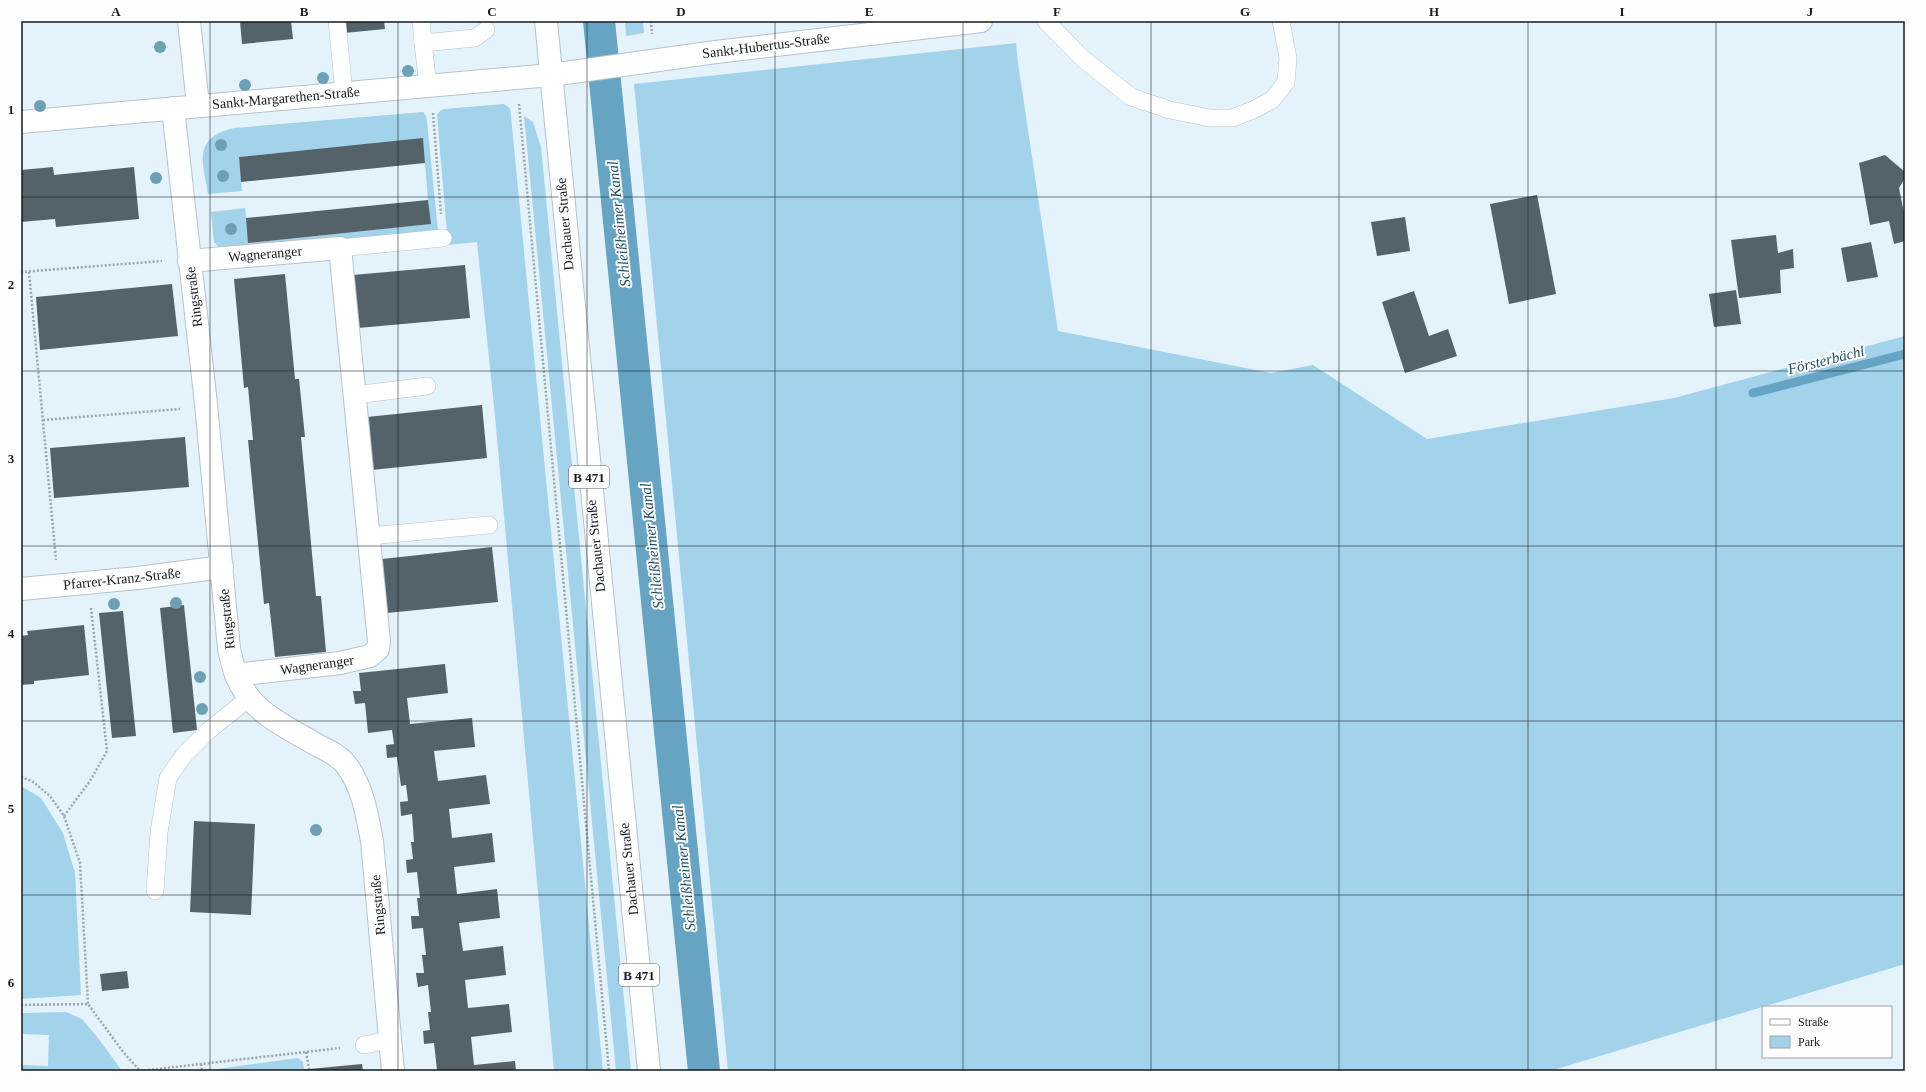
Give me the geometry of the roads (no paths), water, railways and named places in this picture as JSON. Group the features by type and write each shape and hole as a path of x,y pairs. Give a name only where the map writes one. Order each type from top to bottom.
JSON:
{"street":[{"path":"189,21 198,105"},
{"name":"Dachauer Straße","path":"546,21 649,1071"},
{"name":"Sankt-Hubertus-Straße","path":"551,74 594,70 655,60 803,41 981,21"},
{"name":"Sankt-Margarethen-Straße","path":"21,122 551,74"},
{"name":"Ringstraße","path":"173,108 206,404 229,648 236,675 249,698 260,711 334,754 346,764 356,781 366,810 372,841 393,1071"},
{"name":"Wagneranger","path":"190,261 340,248 369,536 378,649 370,656 340,663 236,675"},
{"name":"Pfarrer-Kranz-Straße","path":"21,589 131,579 222,567"}],"lane":[{"path":"337,21 344,93"},
{"path":"421,21 428,86"},
{"path":"1046,21 1082,58 1131,98 1170,110 1217,118 1232,118 1253,110 1272,100 1286,82 1288,58 1281,21"},
{"path":"423,43 475,38 486,30"},
{"name":"Wagneranger","path":"340,248 443,238"},
{"path":"355,395 427,386"},
{"path":"369,536 488,525"},
{"path":"155,891 159,832 168,778 184,755 208,731 249,698"},
{"path":"364,1045 390,1040"}],"waterway":[{"name":"Schleißheimer Kanal","path":"599,21 704,1071"},
{"name":"Försterbächl","path":"1753,393 1905,354"}]}
